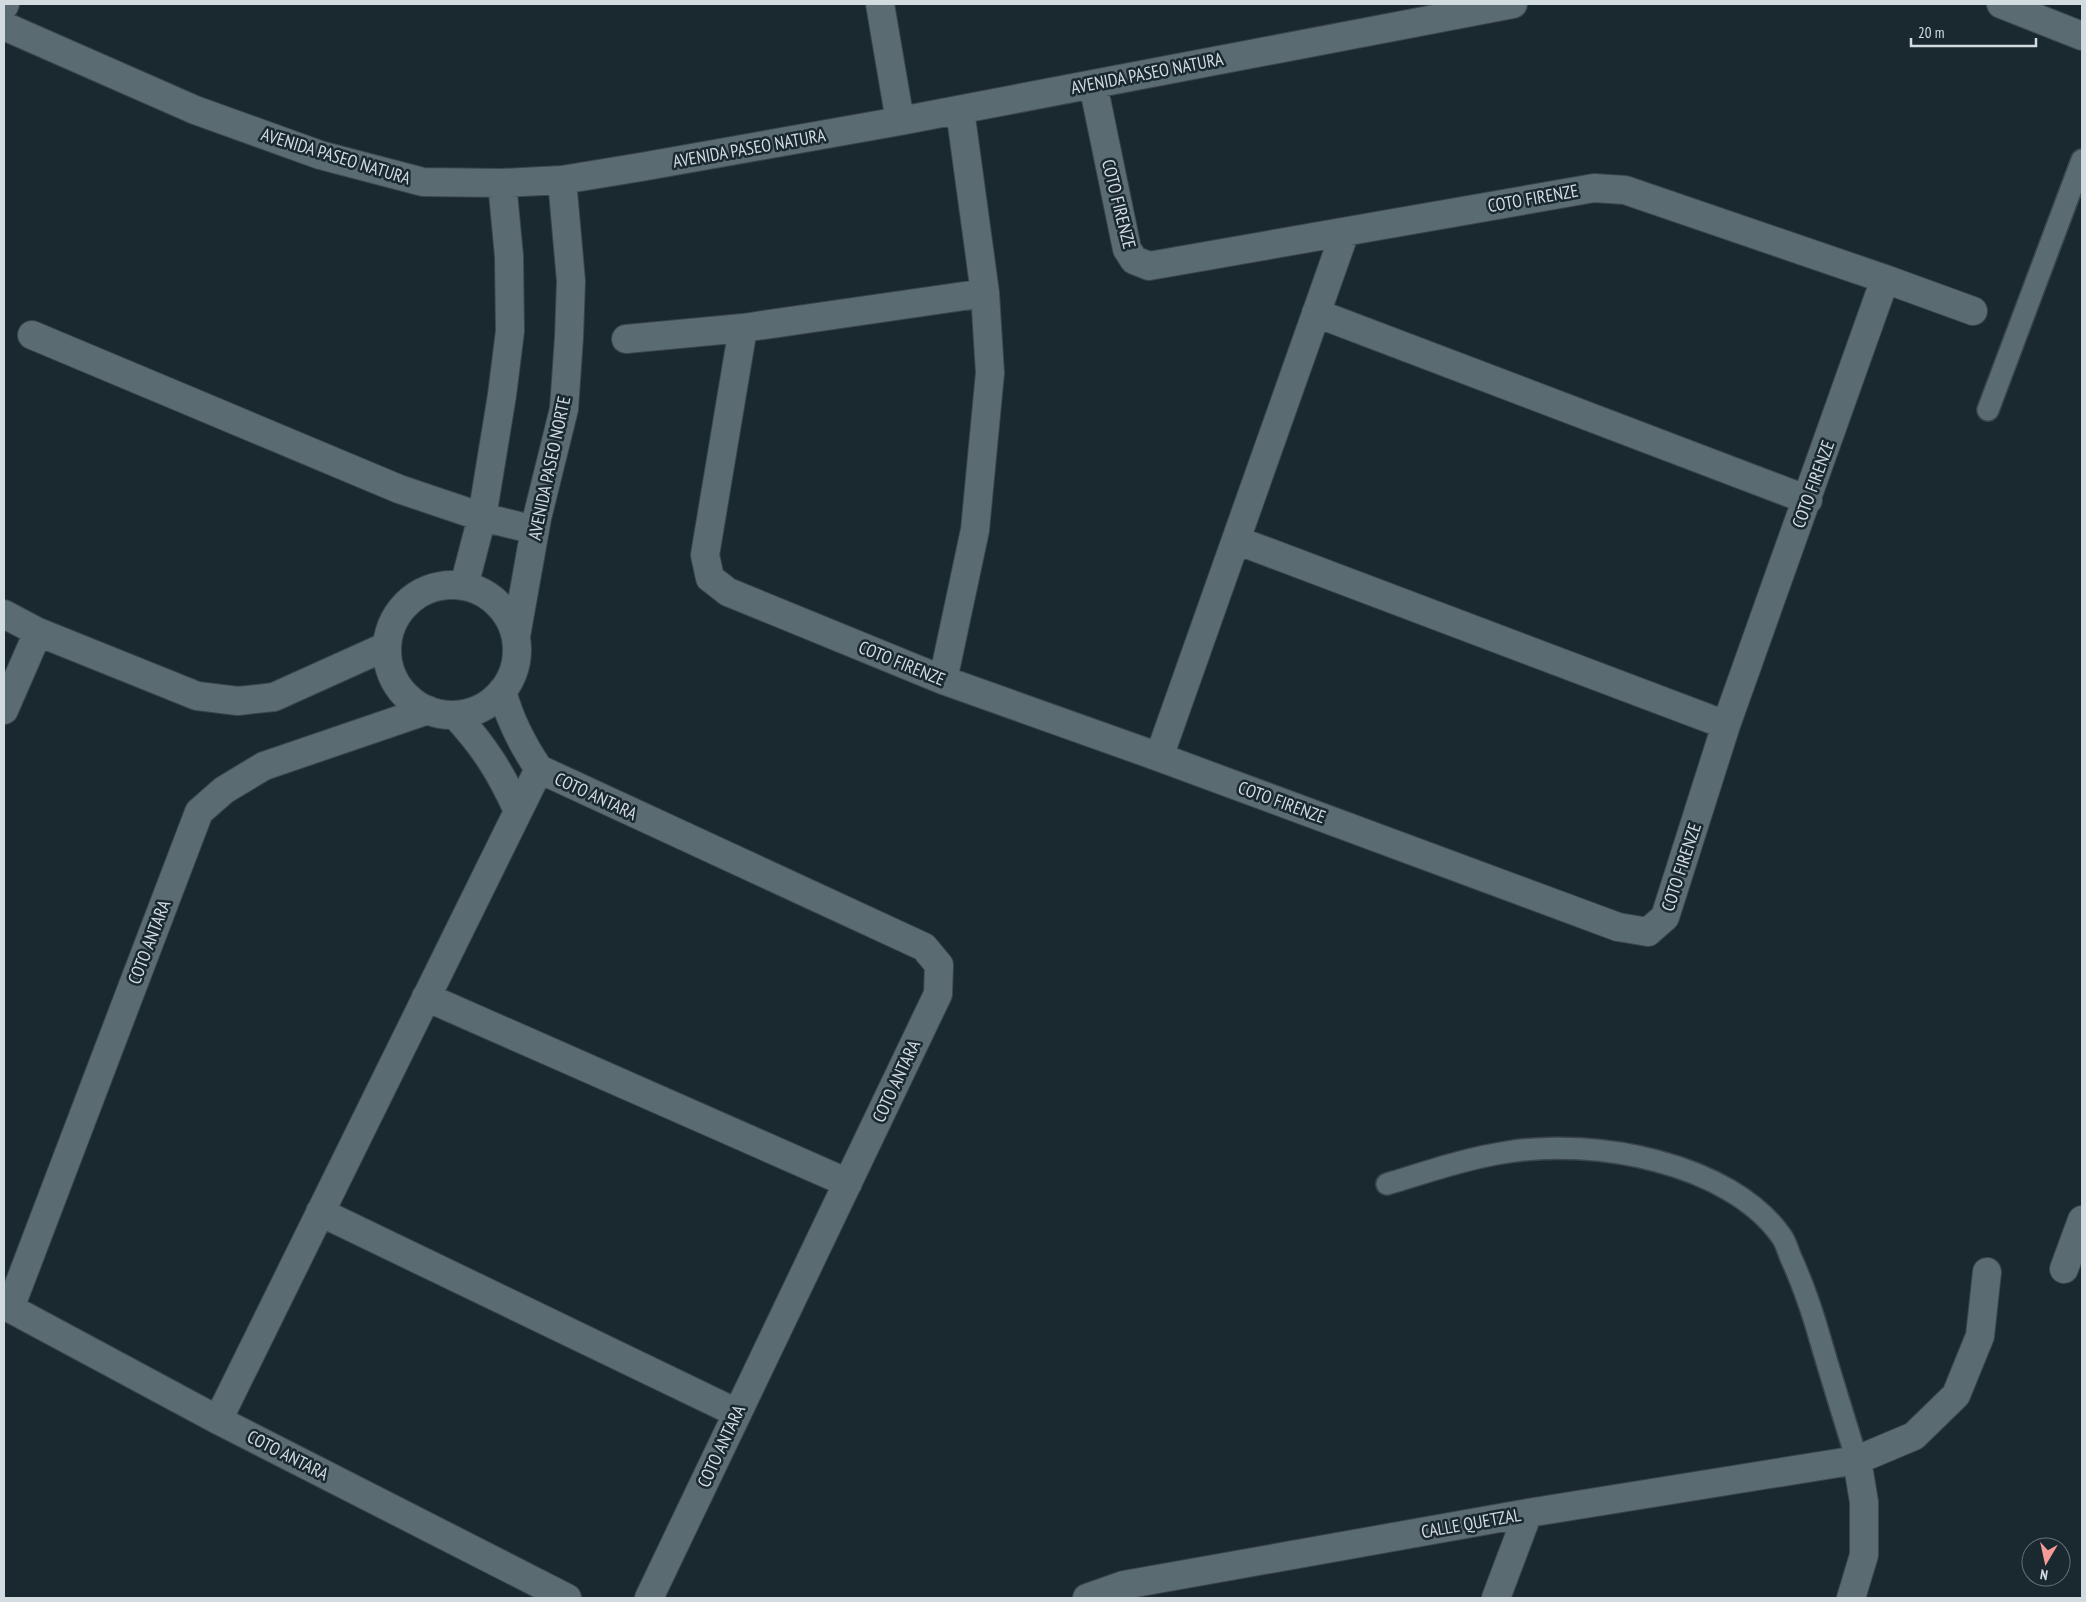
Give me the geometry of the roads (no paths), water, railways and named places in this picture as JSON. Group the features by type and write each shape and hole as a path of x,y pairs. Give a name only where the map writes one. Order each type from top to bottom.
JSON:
{"street":[{"path":"880,4 900,121"},
{"name":"AVENIDA PASEO NATURA","path":"4,26 194,110 320,155 423,182 502,183 562,180 900,121 1513,4"},
{"path":"2001,4 2082,36"},
{"name":"COTO FIRENZE","path":"743,328 706,555 710,578 728,592 942,680 1159,757 1618,927 1648,932 1665,917 1726,725 1808,500 1885,279 1625,190 1594,188 1149,266 1134,260 1127,249 1093,84"},
{"path":"942,680 975,530 990,373 985,293 960,110"},
{"name":"AVENIDA PASEO NORTE","path":"516,636 535,530 564,409 571,281 562,180"},
{"path":"464,586 482,517 502,395 510,331 509,256 502,183"},
{"path":"1159,757 1345,232"},
{"path":"1885,279 1972,311"},
{"path":"626,339 743,328 985,293"},
{"path":"1316,312 1808,500"},
{"path":"32,335 399,489 482,517 535,530"},
{"path":"1236,540 1726,725"},
{"path":"442,586 464,586 491,598 502,608 511,622 516,636 517,655 513,675 502,691 490,703 474,711 456,716 442,715 410,700 397,685 389,666 387,646 392,625 409,602 421,594 442,586"},
{"path":"4,614 38,632 198,696 238,701 274,697 387,646"},
{"path":"4,710 38,632"},
{"path":"218,1420 539,769 522,744 512,724 502,691"},
{"name":"COTO ANTARA","path":"428,710 264,766 224,790 199,812 7,1307 218,1420 567,1598"},
{"path":"456,716 484,747 495,764 518,812"},
{"name":"COTO ANTARA","path":"539,769 924,947 939,965 938,994 649,1598"},
{"path":"426,997 848,1183"},
{"path":"320,1212 737,1413"},
{"path":"2064,1269 2082,1220"},
{"name":"CALLE QUETZAL","path":"1087,1598 1124,1585 1528,1513 1856,1460 1914,1436 1956,1395 1980,1336 1987,1272"},
{"path":"1851,1598 1864,1555 1864,1502 1856,1460"},
{"path":"1496,1598 1528,1513"}],"lane":[{"path":"1988,410 2082,160"},
{"path":"1387,1184 1456,1163 1509,1151 1570,1147 1625,1154 1686,1169 1719,1184 1761,1212 1783,1238 1804,1287 1856,1460"}]}
